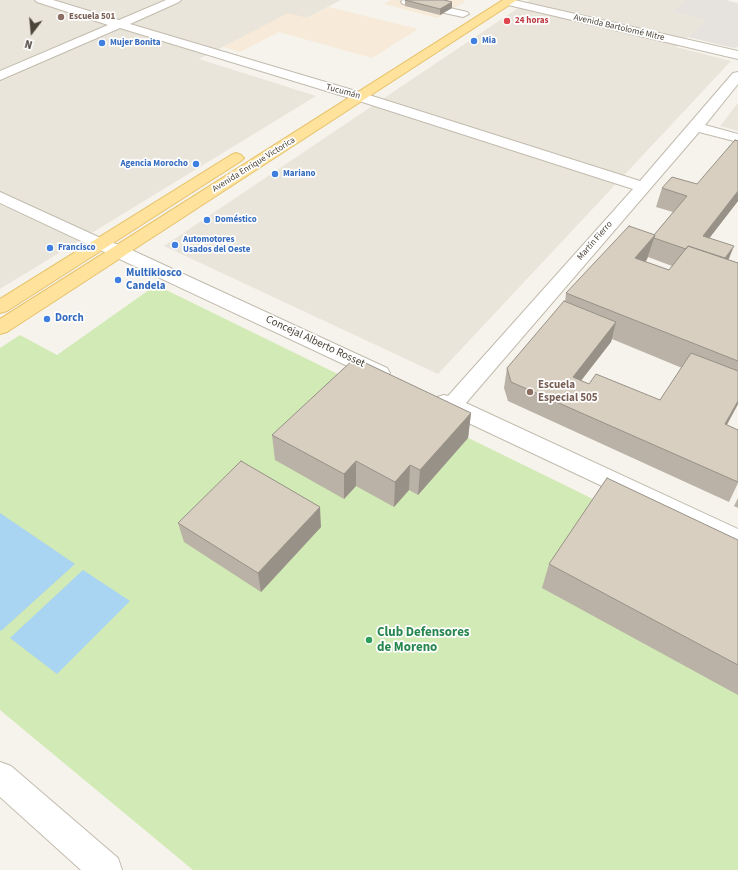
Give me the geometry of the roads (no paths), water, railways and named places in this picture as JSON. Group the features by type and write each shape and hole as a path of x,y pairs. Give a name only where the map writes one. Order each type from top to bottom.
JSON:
{"main road":[{"name":"Avenida Enrique Victorica","path":"0,328 119,251 357,91 506,1"},
{"path":"450,22 474,7"},
{"name":"Avenida Enrique Victorica","path":"282,130 341,93"},
{"name":"Avenida Enrique Victorica","path":"0,307 249,151"}],"street":[{"name":"Tucumán","path":"41,0 341,93 357,91 643,187"},
{"path":"0,76 175,0"},
{"path":"410,0 407,2 463,14"},
{"name":"Avenida Bartolomé Mitre","path":"506,1 738,55"},
{"name":"Martín Fierro","path":"451,406 696,127 738,76"},
{"path":"696,127 738,138"},
{"name":"Concejal Alberto Rosset","path":"0,197 400,382"},
{"path":"429,396 738,540"},
{"path":"0,777 106,870"}],"water":[{"path":"0,513 75,564 1,631 0,630"},
{"path":"83,570 130,601 57,674 10,638"}],"place":[{"name":"Escuela 501","path":"61,17"},
{"name":"24 horas","path":"507,21"},
{"name":"Mia","path":"474,41"},
{"name":"Mujer Bonita","path":"102,43"},
{"name":"Agencia Morocho","path":"196,164"},
{"name":"Mariano","path":"275,174"},
{"name":"Doméstico","path":"207,220"},
{"name":"Automotores Usados del Oeste","path":"175,245"},
{"name":"Francisco","path":"50,248"},
{"name":"Multikiosco Candela","path":"118,280"},
{"name":"Dorch","path":"47,319"},
{"name":"Escuela Especial 505","path":"530,392"},
{"name":"Club Defensores de Moreno","path":"369,640"}]}
